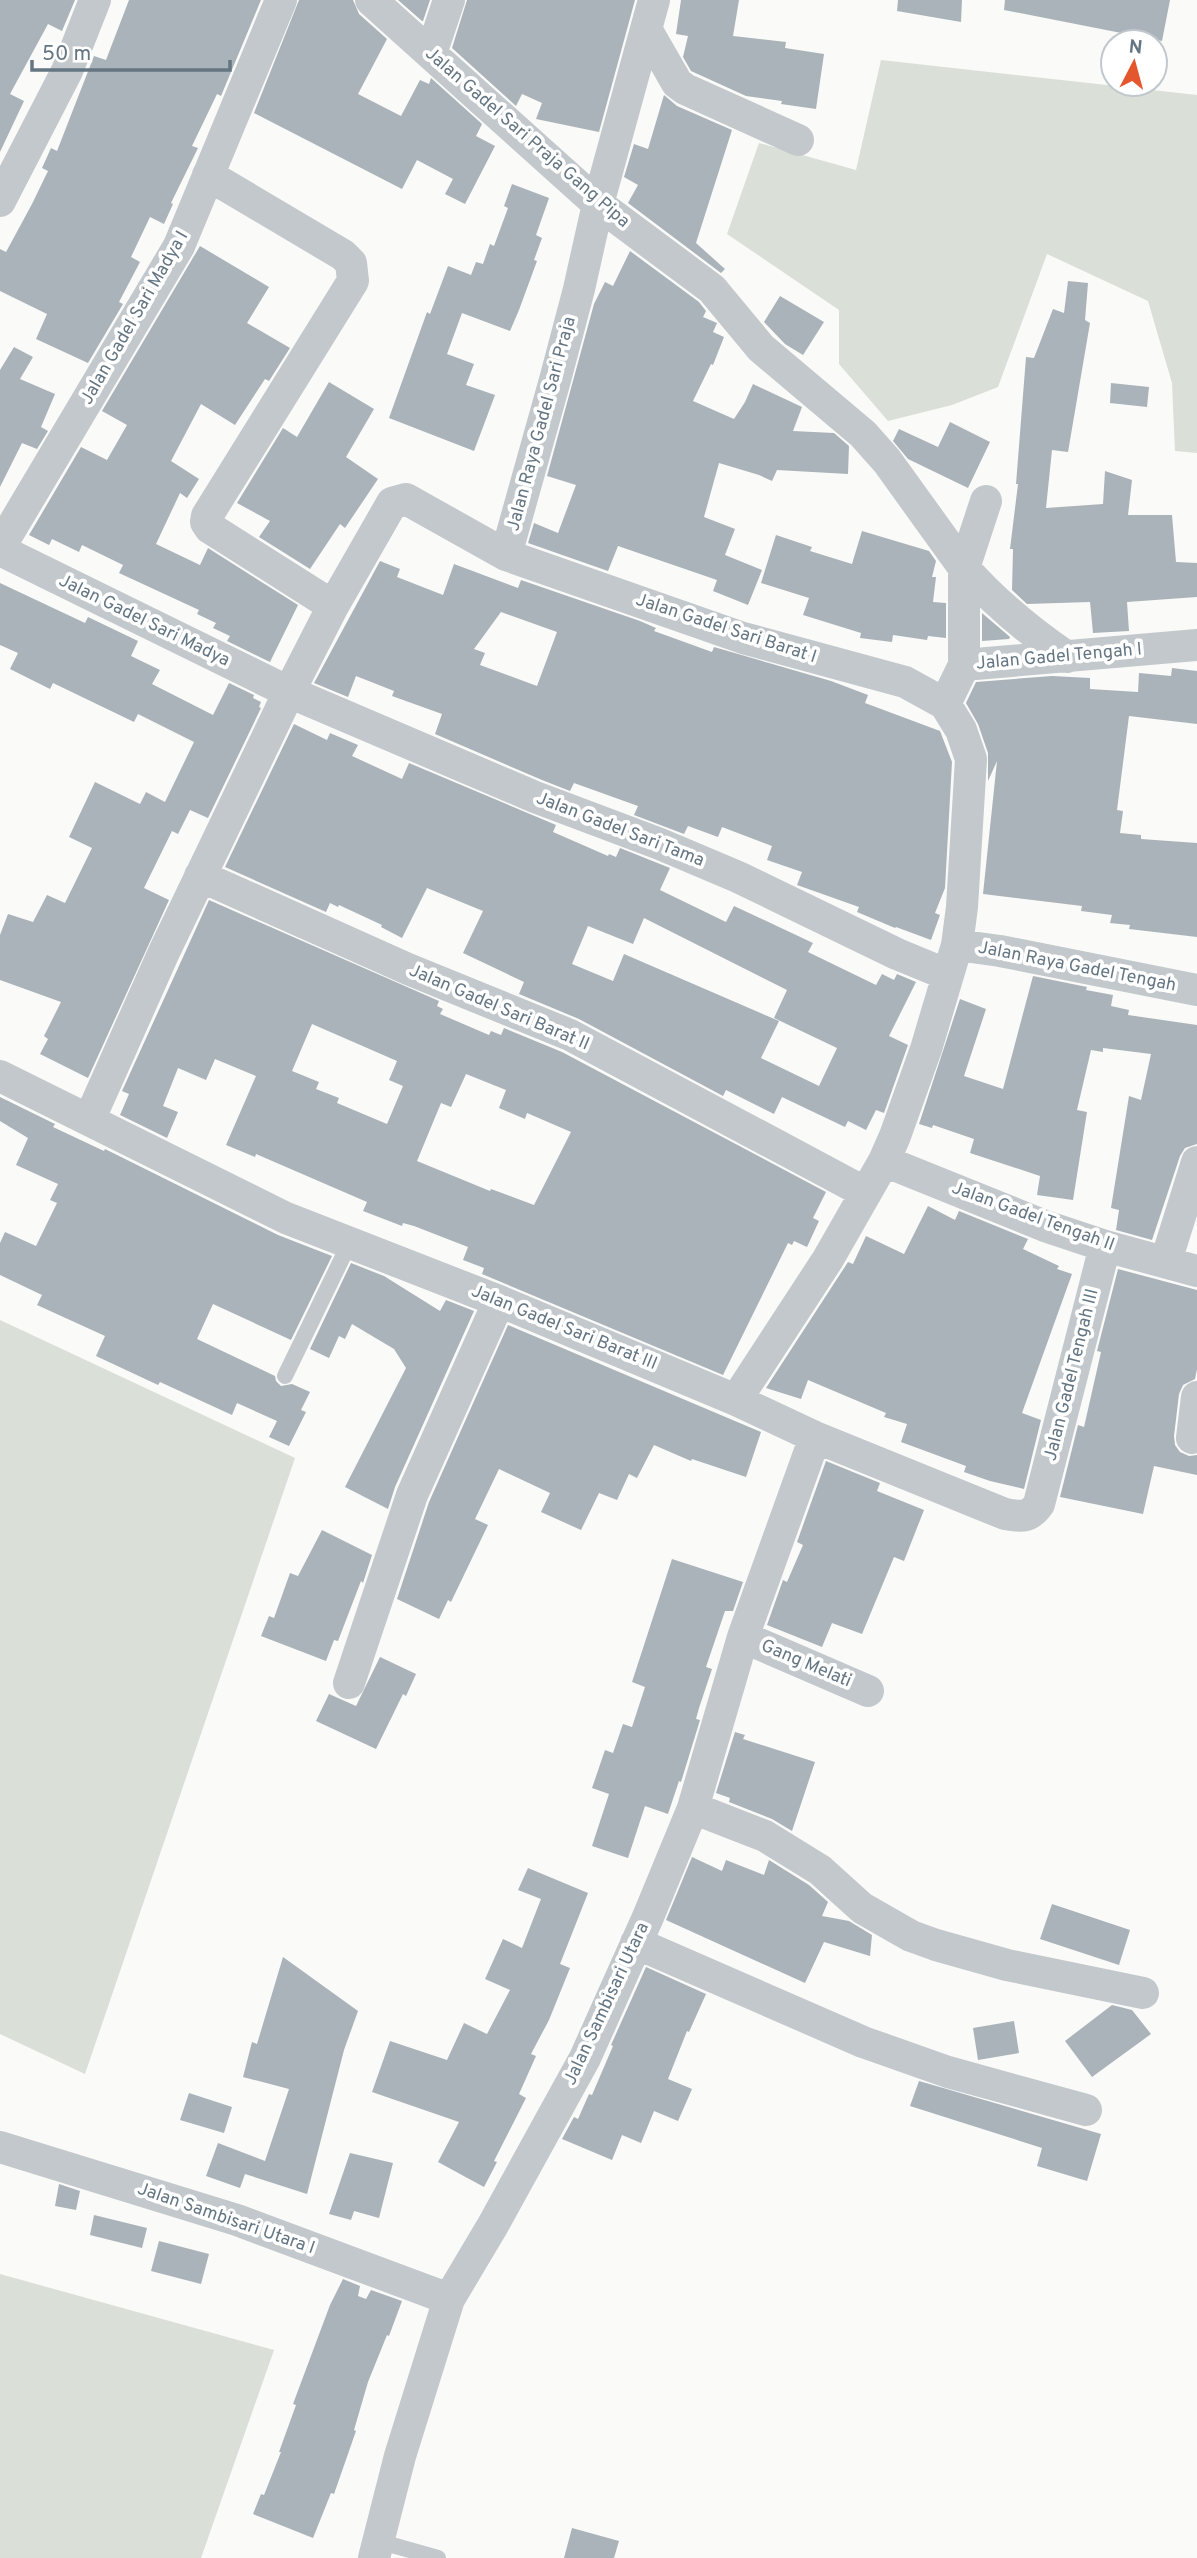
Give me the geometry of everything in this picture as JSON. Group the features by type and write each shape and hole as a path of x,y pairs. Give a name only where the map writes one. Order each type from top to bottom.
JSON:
{"street":[{"path":"0,201 67,71 95,0"},
{"name":"Jalan Gadel Sari Madya I","path":"0,549 179,246 281,0"},
{"name":"Jalan Gadel Sari Praja Gang Pipa","path":"371,0 598,204 712,289 761,348 863,434 887,461 964,568 996,603 1067,657"},
{"path":"431,54 449,0"},
{"path":"650,14 677,83 798,141"},
{"name":"Jalan Raya Gadel Sari Praja","path":"289,692 333,606 392,503 406,499 506,555 555,380 598,204 650,14"},
{"path":"208,175 351,263 352,281 207,516 206,522 210,528 333,606"},
{"path":"964,665 964,568 985,501"},
{"name":"Jalan Gadel Sari Madya","path":"0,549 289,692"},
{"name":"Jalan Gadel Sari Barat I","path":"506,555 743,638 905,682 945,704"},
{"name":"Jalan Gadel Tengah I","path":"945,704 964,665 1197,645"},
{"path":"90,1118 200,876 289,692"},
{"name":"Jalan Gadel Sari Tama","path":"289,692 535,797 660,844 738,877 897,954 948,975"},
{"path":"736,1400 828,1259 884,1161 926,1049 957,946 971,759 961,730 945,704"},
{"name":"Jalan Gadel Sari Barat II","path":"200,876 408,969 570,1035 866,1193"},
{"name":"Jalan Raya Gadel Tengah","path":"957,946 1000,951 1197,990"},
{"name":"Jalan Gadel Sari Barat III","path":"0,1076 90,1118 177,1166 286,1218 499,1301 736,1400 814,1437 1005,1514 1022,1517 1032,1514 1039,1504"},
{"name":"Jalan Gadel Tengah II","path":"884,1161 1045,1226 1105,1246 1197,1271"},
{"path":"1166,1261 1197,1162"},
{"name":"Jalan Gadel Tengah III","path":"1039,1504 1105,1246"},
{"path":"349,1683 412,1496 499,1301"},
{"path":"1192,1438 1197,1397"},
{"name":"Jalan Sambisari Utara","path":"376,2550 400,2456 449,2299 585,2058 636,1943 693,1808 743,1637 814,1437"},
{"name":"Gang Melati","path":"743,1637 868,1691"},
{"path":"693,1808 765,1836 820,1870 862,1908 911,1936 1007,1965 1143,1993"},
{"path":"636,1943 863,2042 948,2072 1086,2110"},
{"name":"Jalan Sambisari Utara I","path":"0,2147 237,2220 449,2299"}],"lane":[{"path":"285,1376 350,1242"},
{"path":"376,2550 438,2558"}],"shaded area":[{"path":"881,60 1099,84 1099,98 1169,98 1169,92 1197,95 1197,453 1175,451 1172,383 1148,301 1047,254 998,387 952,405 888,421 839,364 839,310 727,234 759,143 856,170"},
{"path":"0,1320 295,1458 85,2074 0,2034"},
{"path":"0,2274 274,2350 201,2558 0,2558"}],"building":[{"path":"0,0 75,0 62,31 48,24 10,94 24,101 0,152"},
{"path":"129,0 261,0 221,96 217,94 192,146 198,148 171,203 173,204 164,224 150,217 131,257 140,262 119,302 123,304 88,363 36,339 47,314 0,291 0,249 6,252 32,204 48,171 42,168 51,148 57,151 94,56 106,60"},
{"path":"299,0 353,0 359,14 387,39 358,94 401,116 420,80 429,84 431,78 482,124 476,136 495,146 465,204 445,194 453,179 417,160 402,189 254,113"},
{"path":"398,0 430,0 423,21 422,21"},
{"path":"467,0 635,0 599,132 536,119 542,103 522,94 516,106 452,48"},
{"path":"681,0 739,0 733,36 786,42 785,48 824,54 816,109 746,96 691,71 683,57 688,36 676,34"},
{"path":"898,0 962,0 961,22 897,11"},
{"path":"1005,0 1170,0 1165,28 1099,29 1004,10"},
{"path":"664,95 677,106 732,130 696,243 725,269 721,273 628,203 638,185 624,177 634,144 648,149"},
{"path":"512,184 549,198 536,235 542,238 534,260 537,261 519,310 510,331 462,313 447,354 474,364 466,385 495,395 474,451 389,418 427,312 430,314 448,266 471,275 476,262 483,264 490,244 494,246 508,208 504,206"},
{"path":"200,246 269,287 247,323 290,348 269,381 265,379 235,425 201,404 171,461 199,479 187,498 180,493 156,544 200,565 208,548 298,605 270,662 227,641 230,636 213,628 216,623 197,614 199,610 119,573 123,565 82,545 79,552 52,539 49,545 29,535 81,447 107,460 127,425 102,411"},
{"path":"630,251 699,302 706,311 703,317 717,323 713,332 724,337 713,365 711,364 693,401 734,419 753,384 802,407 793,431 834,433 849,446 848,474 777,470 772,481 719,463 704,517 735,529 725,555 762,570 748,605 713,591 717,580 618,546 608,571 528,543 534,523 558,533 576,485 547,476 594,304 605,282 613,286"},
{"path":"1068,281 1088,283 1085,320 1090,323 1068,452 1052,450 1046,508 1103,504 1105,471 1132,480 1128,515 1172,515 1176,562 1197,563 1197,597 1127,602 1129,631 1093,633 1090,602 1027,604 1012,590 1013,549 1010,549 1018,484 1026,357 1034,358 1053,309 1064,313"},
{"path":"780,296 824,322 803,355 785,344 764,322"},
{"path":"14,347 33,357 20,379 55,394 41,427 48,431 37,449 22,443 0,487 0,370"},
{"path":"329,382 374,409 346,457 378,479 345,528 340,524 310,569 259,537 270,521 237,503 283,428 297,437"},
{"path":"1111,383 1149,387 1147,407 1110,403"},
{"path":"950,422 990,442 968,488 908,459 893,441 899,429 938,447"},
{"path":"862,531 929,551 936,561 932,577 936,577 933,602 946,603 946,638 928,636 927,640 893,635 892,642 860,638 861,633 803,615 809,598 761,583 776,535 812,547 810,551 852,564"},
{"path":"380,561 400,569 397,577 443,595 454,564 518,588 521,580 640,621 656,628 654,631 712,652 714,647 831,681 868,695 865,703 940,731 952,762 945,888 935,913 940,915 931,940 857,912 859,907 797,885 802,872 767,860 772,846 722,827 718,837 688,826 684,834 634,815 638,806 574,783 570,791 542,780 435,734 442,714 392,696 394,691 356,676 348,697 314,683","holes":["501,612 557,632 537,686 480,665 485,653 474,649"]},
{"path":"0,583 85,623 88,617 138,641 131,656 160,670 152,684 213,715 229,683 254,695 253,698 261,702 261,708 208,818 190,810 178,834 172,831 144,888 169,900 88,1078 40,1054 48,1039 44,1036 61,1002 0,980 0,935 8,914 33,922 47,895 65,903 92,848 69,837 95,782 140,804 146,792 165,802 194,742 138,714 134,722 53,683 50,689 10,669 18,653 0,645"},
{"path":"982,613 1010,637 1009,639 982,641"},
{"path":"1172,668 1197,671 1197,724 1129,716 1117,810 1123,811 1120,833 1141,835 1141,839 1197,843 1197,937 1129,929 1130,925 1110,923 1112,915 1081,911 1082,906 983,894 997,761 988,781 988,753 978,724 966,703 976,682 1052,676 1090,678 1090,689 1138,692 1139,673 1171,676"},
{"path":"294,724 327,740 330,733 358,745 352,756 402,779 409,763 556,825 553,832 608,856 609,854 616,857 620,848 670,868 660,890 726,922 734,906 813,943 808,952 876,985 882,974 894,980 897,974 916,982 889,1036 908,1045 884,1113 876,1110 866,1130 848,1121 845,1127 782,1097 774,1114 726,1090 723,1096 579,1019 519,994 524,982 463,953 483,911 427,888 402,938 381,927 382,925 339,905 338,907 330,903 326,912 225,867","holes":["644,918 787,990 774,1018 837,1048 819,1086 761,1058 779,1021 624,954 613,981 572,964 588,926 633,944"]},
{"path":"209,900 439,1001 437,1006 443,1009 440,1014 489,1035 491,1031 501,1035 504,1028 562,1052 826,1192 813,1218 819,1221 807,1247 794,1241 792,1245 788,1243 723,1375 482,1274 484,1268 463,1260 468,1247 414,1226 403,1223 402,1226 363,1211 367,1202 256,1154 255,1157 226,1145 256,1076 215,1059 206,1080 178,1068 163,1106 178,1112 167,1138 120,1115 129,1094 122,1091","holes":["312,1024 397,1061 389,1080 403,1086 387,1124 337,1103 339,1098 316,1089 319,1082 292,1071","466,1074 506,1090 499,1108 525,1119 527,1113 571,1132 534,1205 491,1189 490,1191 417,1161 441,1103 451,1107"]},
{"path":"1033,976 1113,995 1111,1006 1129,1010 1128,1015 1197,1025 1197,1144 1185,1148 1180,1156 1152,1240 1116,1230 1119,1210 1111,1208 1129,1096 1141,1100 1151,1054 1103,1048 1103,1052 1091,1050 1077,1110 1087,1112 1073,1200 1037,1195 1040,1176 970,1153 974,1139 933,1125 932,1128 919,1124 960,999 986,1009 964,1076 1003,1089"},
{"path":"0,1097 55,1124 53,1127 104,1151 105,1149 278,1235 332,1256 291,1340 213,1304 197,1339 275,1376 281,1386 292,1384 310,1392 301,1410 306,1412 289,1446 269,1437 277,1421 237,1403 232,1415 96,1356 105,1336 37,1305 42,1295 0,1275 0,1243 5,1232 36,1246 57,1203 50,1200 58,1184 16,1165 28,1138 0,1121"},
{"path":"928,1206 955,1220 959,1211 1028,1239 1023,1249 1059,1266 1057,1269 1072,1274 1022,1413 1041,1420 1024,1489 964,1472 966,1466 901,1442 907,1424 884,1417 886,1413 808,1380 801,1399 766,1388 848,1262 853,1264 866,1236 904,1254"},
{"path":"351,1263 384,1276 440,1311 446,1300 474,1311 395,1487 388,1509 345,1487 406,1368 394,1349 352,1324 345,1339 339,1336 329,1358 310,1349"},
{"path":"1118,1269 1197,1290 1197,1369 1195,1379 1183,1385 1179,1394 1174,1436 1175,1445 1180,1452 1189,1456 1197,1455 1197,1475 1154,1466 1143,1514 1060,1497 1078,1425 1084,1427 1101,1352 1097,1351"},
{"path":"508,1325 761,1432 746,1477 692,1459 691,1461 654,1445 637,1478 629,1474 617,1500 599,1493 581,1530 541,1512 550,1493 499,1469 475,1519 488,1525 451,1602 448,1600 439,1619 397,1599 429,1502"},
{"path":"826,1461 880,1483 877,1491 924,1510 904,1561 894,1557 862,1634 832,1623 822,1647 767,1625 783,1580 787,1582 803,1545 797,1542"},
{"path":"322,1530 372,1555 338,1641 334,1640 326,1661 261,1636 269,1616 274,1618 290,1573 298,1576"},
{"path":"672,1559 743,1582 733,1611 725,1611 706,1667 712,1669 696,1719 700,1720 668,1814 645,1806 628,1858 592,1846 609,1794 592,1788 605,1750 613,1753 623,1724 632,1727 645,1687 632,1682"},
{"path":"380,1657 416,1674 376,1749 316,1721 329,1694 356,1706"},
{"path":"735,1732 745,1735 743,1739 815,1762 792,1831 772,1819 729,1802 730,1798 716,1793"},
{"path":"692,1857 722,1871 726,1860 764,1875 769,1860 809,1885 828,1902 822,1916 849,1921 872,1935 870,1956 824,1942 805,1983 666,1920"},
{"path":"528,1868 588,1893 560,1964 570,1968 549,2020 531,2054 536,2056 519,2094 526,2098 484,2187 438,2162 459,2122 372,2092 390,2041 447,2060 464,2023 487,2034 510,1990 485,1979 503,1939 522,1948 541,1899 518,1890"},
{"path":"1052,1904 1130,1930 1119,1965 1040,1939"},
{"path":"283,1957 358,2011 344,2050 307,2194 245,2174 240,2188 206,2176 218,2143 265,2161 289,2089 243,2077 252,2042 257,2044"},
{"path":"646,1967 706,1994 689,2032 687,2031 668,2079 692,2089 678,2121 654,2111 641,2143 622,2135 612,2160 562,2139 574,2117 578,2119 589,2094 592,2095"},
{"path":"1112,2005 1132,2010 1151,2034 1092,2077 1065,2041"},
{"path":"1014,2021 1019,2053 978,2060 973,2028"},
{"path":"919,2081 1101,2134 1087,2181 1037,2166 1042,2148 910,2106"},
{"path":"189,2093 232,2107 224,2133 180,2120"},
{"path":"350,2153 393,2163 379,2218 354,2211 351,2220 329,2214"},
{"path":"59,2184 80,2191 76,2210 55,2206"},
{"path":"94,2215 147,2228 142,2248 90,2235"},
{"path":"159,2241 209,2254 201,2284 151,2271"},
{"path":"343,2279 360,2286 358,2296 366,2299 371,2290 402,2301 368,2382 354,2430 356,2431 334,2494 331,2493 313,2538 253,2514 261,2494 264,2495 281,2452 296,2405 293,2404 330,2305"},
{"path":"572,2528 619,2541 614,2558 564,2558"}]}
